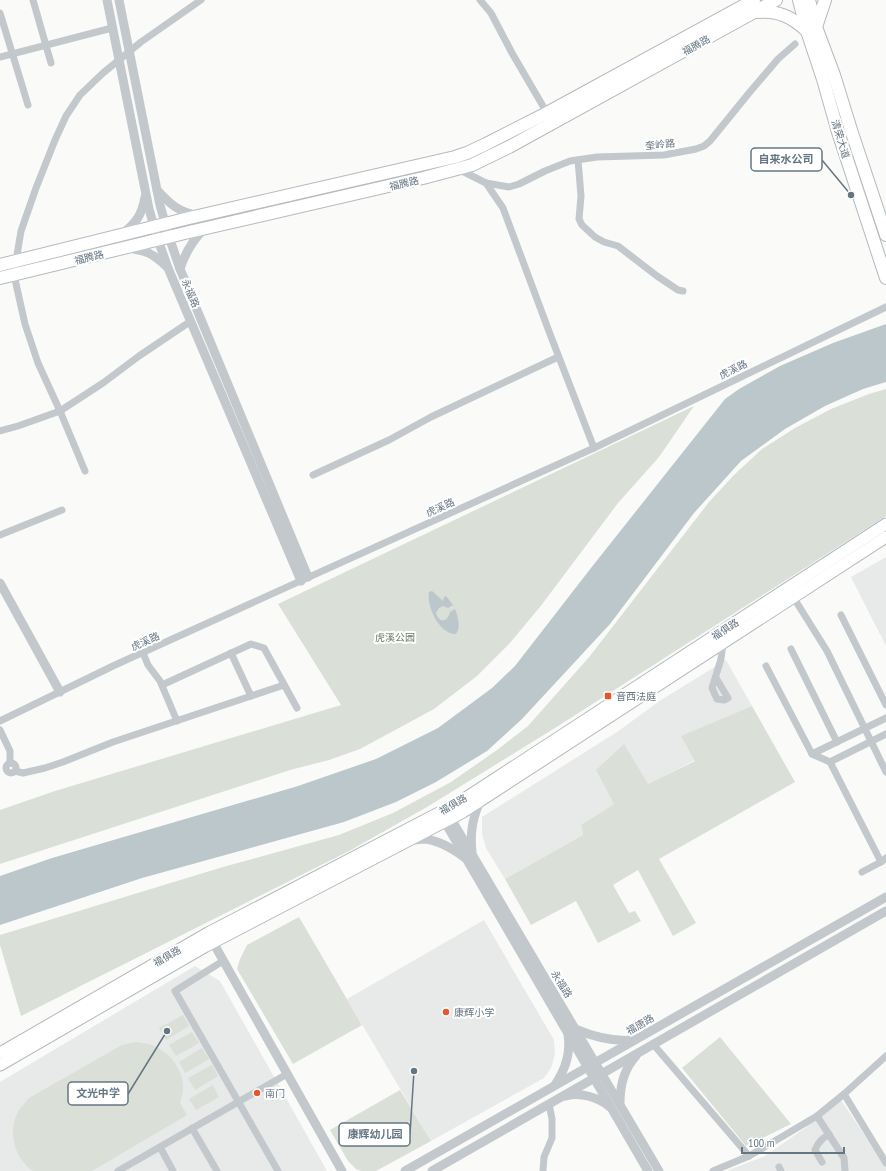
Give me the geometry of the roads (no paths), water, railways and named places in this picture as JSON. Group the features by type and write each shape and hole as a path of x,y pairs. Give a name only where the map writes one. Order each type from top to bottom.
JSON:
{"main road":[{"name":"福腾路","path":"0,265 121,234 467,153 548,113 752,4 776,0"},
{"name":"清荣大道","path":"799,0 834,75 886,235"},
{"name":"清荣大道","path":"809,0 812,29 823,80 838,132 886,278"},
{"path":"752,4 769,11 785,15 812,29 825,0"},
{"name":"福腾路","path":"0,278 423,178 472,165 509,147 752,4"},
{"name":"福俱路","path":"0,1053 210,938 445,815 463,812 723,643 886,524"},
{"name":"福俱路","path":"0,1065 210,938 406,842 445,815 458,802 790,593 886,537"}],"street":[{"path":"33,0 51,62"},
{"name":"永福路","path":"107,0 146,194 160,225"},
{"name":"永福路","path":"118,0 157,189 160,225 168,268 305,579"},
{"path":"84,471 60,411 38,362 25,324 14,275 21,231 55,140 66,116 80,95 90,84 118,60 201,0"},
{"path":"480,0 492,13 512,53 548,113"},
{"path":"0,13 28,105"},
{"path":"0,57 112,28"},
{"name":"奎岭路","path":"486,183 509,187 570,161 597,157 664,156 704,146 710,141 778,59 795,44"},
{"path":"578,160 581,196 579,219 582,225 595,237 604,242 618,246 678,290 683,291"},
{"path":"458,168 486,183 504,208 558,357 594,448"},
{"path":"157,189 166,200 176,208 189,214 201,215"},
{"path":"121,234 132,226 140,216 144,207 146,194"},
{"path":"180,269 184,256 191,244 204,229"},
{"name":"永福路","path":"163,239 180,269 305,579"},
{"path":"125,248 149,252 158,258 168,268"},
{"name":"虎溪路","path":"0,721 143,653 594,448 886,307"},
{"path":"0,431 60,411 103,383 139,356 191,321"},
{"path":"313,475 389,440 431,417 558,357"},
{"path":"0,535 62,510"},
{"path":"0,583 60,692"},
{"path":"790,593 827,651 870,742 886,772"},
{"path":"841,615 886,705"},
{"path":"716,678 723,643"},
{"path":"162,685 251,644 264,648 297,708"},
{"path":"791,649 837,742"},
{"path":"143,653 148,666 160,681 177,721"},
{"path":"232,653 252,696"},
{"path":"766,666 812,754 830,762 883,860 862,872"},
{"path":"10,763 6,765 3,770 10,773 15,771 23,773 45,768 113,742 284,685"},
{"path":"812,754 886,718"},
{"path":"0,730 10,751 10,763"},
{"path":"830,762 886,734"},
{"path":"10,763 15,765 15,771"},
{"path":"406,842 424,839 434,841 469,856 473,820 481,800"},
{"name":"永福路","path":"445,815 616,1107 648,1171"},
{"name":"福唐路","path":"405,1171 886,897"},
{"path":"432,1171 886,911"},
{"path":"210,938 342,1171"},
{"path":"223,961 175,991 278,1171"},
{"path":"554,1086 565,1068 571,1030 606,1039 635,1040"},
{"path":"653,1044 749,1156"},
{"path":"560,1098 571,1095 581,1095 616,1107 626,1070 641,1051"},
{"path":"713,1171 749,1156 817,1116 886,1056"},
{"path":"118,1171 130,1168 160,1147 288,1074"},
{"path":"844,1094 886,1163"},
{"path":"543,1171 544,1157 552,1138 552,1119 549,1104"},
{"name":"永福路","path":"616,1107 659,1171"},
{"path":"817,1116 844,1158 846,1171"},
{"path":"192,1128 217,1171"},
{"path":"822,1162 815,1150 821,1139 829,1134"},
{"path":"160,1147 173,1171"}],"place":[{"name":"自来水公司","path":"851,195"},
{"name":"音西法庭","path":"608,696"},
{"name":"康辉小学","path":"446,1012"},
{"name":"文光中学","path":"167,1031"},
{"name":"康辉幼儿园","path":"414,1071"},
{"name":"南门","path":"257,1093"}],"park label":[{"name":"虎溪公园","path":"395,637"}]}
